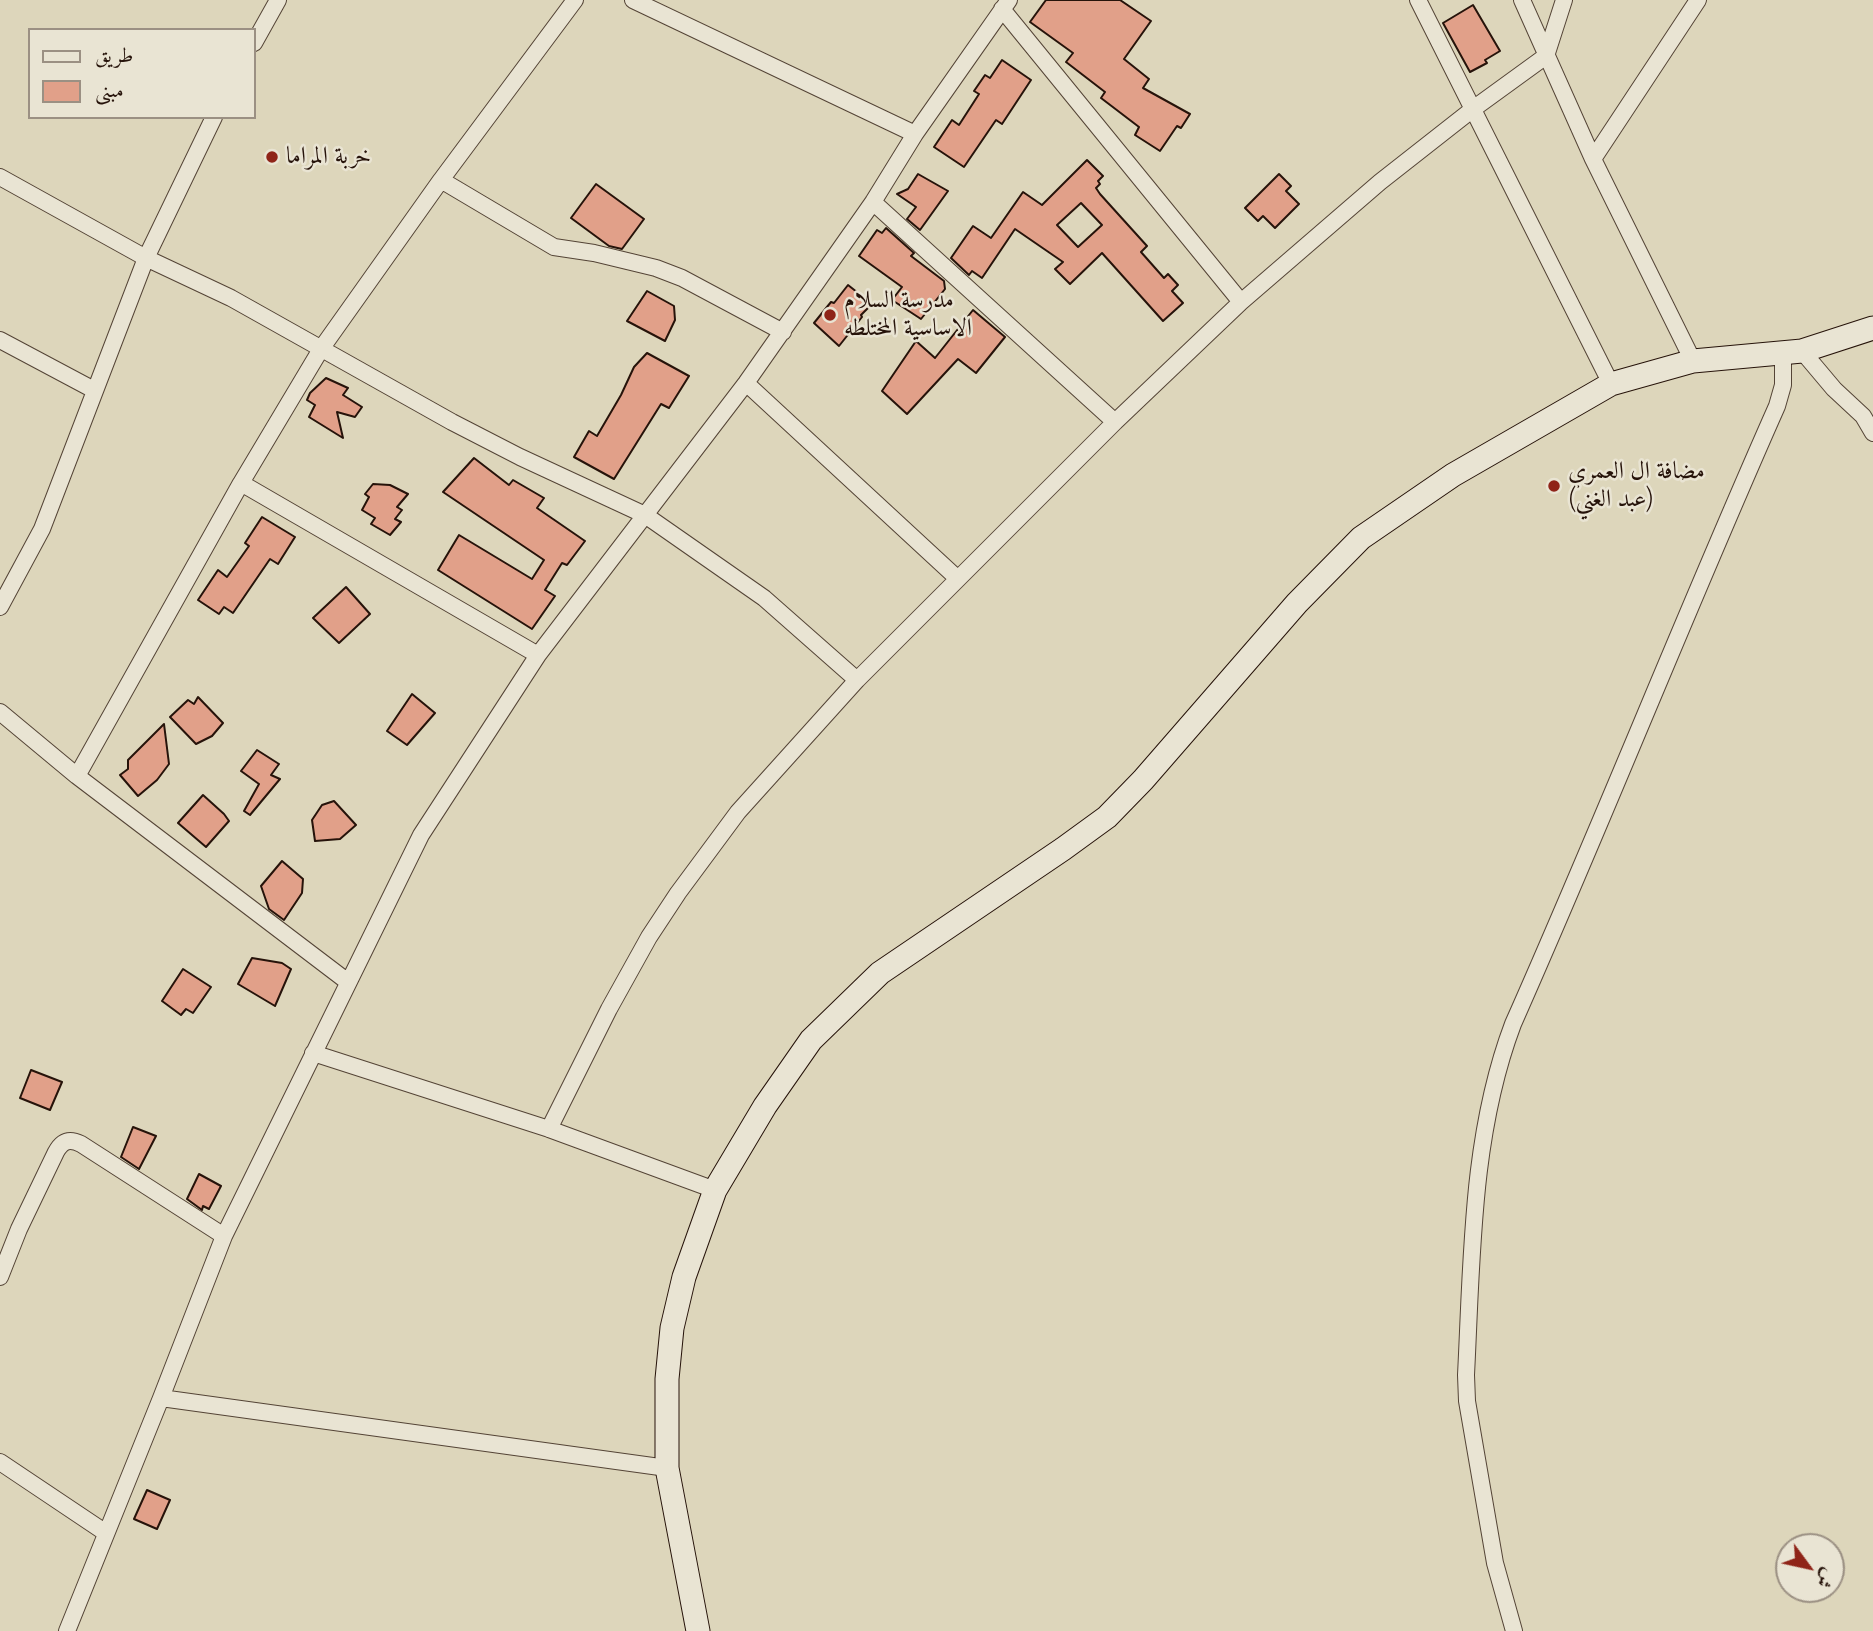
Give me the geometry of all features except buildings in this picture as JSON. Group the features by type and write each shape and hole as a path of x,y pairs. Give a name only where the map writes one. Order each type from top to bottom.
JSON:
{"street":[{"path":"256,39 278,0"},
{"path":"77,776 241,483 321,348 441,180 575,0"},
{"path":"633,0 915,134"},
{"path":"1418,0 1611,384"},
{"path":"1522,0 1593,159 1693,361"},
{"path":"549,1129 649,937 738,812 857,680 1115,422 1241,302 1380,182 1546,56 1564,0"},
{"path":"1593,159 1698,0"},
{"path":"66,1631 224,1236 421,835 538,655 783,332 1005,5 1241,302"},
{"path":"0,607 42,529 146,258 213,119"},
{"path":"0,177 146,258 231,298 520,457 645,515 764,598 857,680"},
{"path":"441,180 554,247 594,253 656,268 682,278 783,332"},
{"path":"873,202 1115,422"},
{"path":"698,1631 667,1468 667,1379 672,1328 684,1277 715,1190 790,1067 811,1040 880,973 1107,817 1143,780 1297,603 1361,538 1453,475 1611,384 1693,361 1793,353 1873,328"},
{"path":"0,340 94,390"},
{"path":"1793,353 1863,416 1873,433"},
{"path":"1514,1631 1488,1524 1467,1401 1476,1203 1485,1133 1500,1062 1513,1024 1611,801 1650,702 1777,406 1793,353"},
{"path":"746,383 958,579"},
{"path":"241,483 538,655"},
{"path":"0,712 77,776 348,982"},
{"path":"313,1053 549,1129 715,1190"},
{"path":"0,1277 19,1229 56,1153 64,1142 70,1140 81,1144 224,1236"},
{"path":"161,1398 667,1468"},
{"path":"0,1462 106,1533"}],"place":[{"name":"خربة المراما","path":"272,157"},
{"name":"مدرسة السلام الاساسية المختلطه","path":"830,315"},
{"name":"مضافة ال العمري (عبد الغني)","path":"1554,486"}]}
